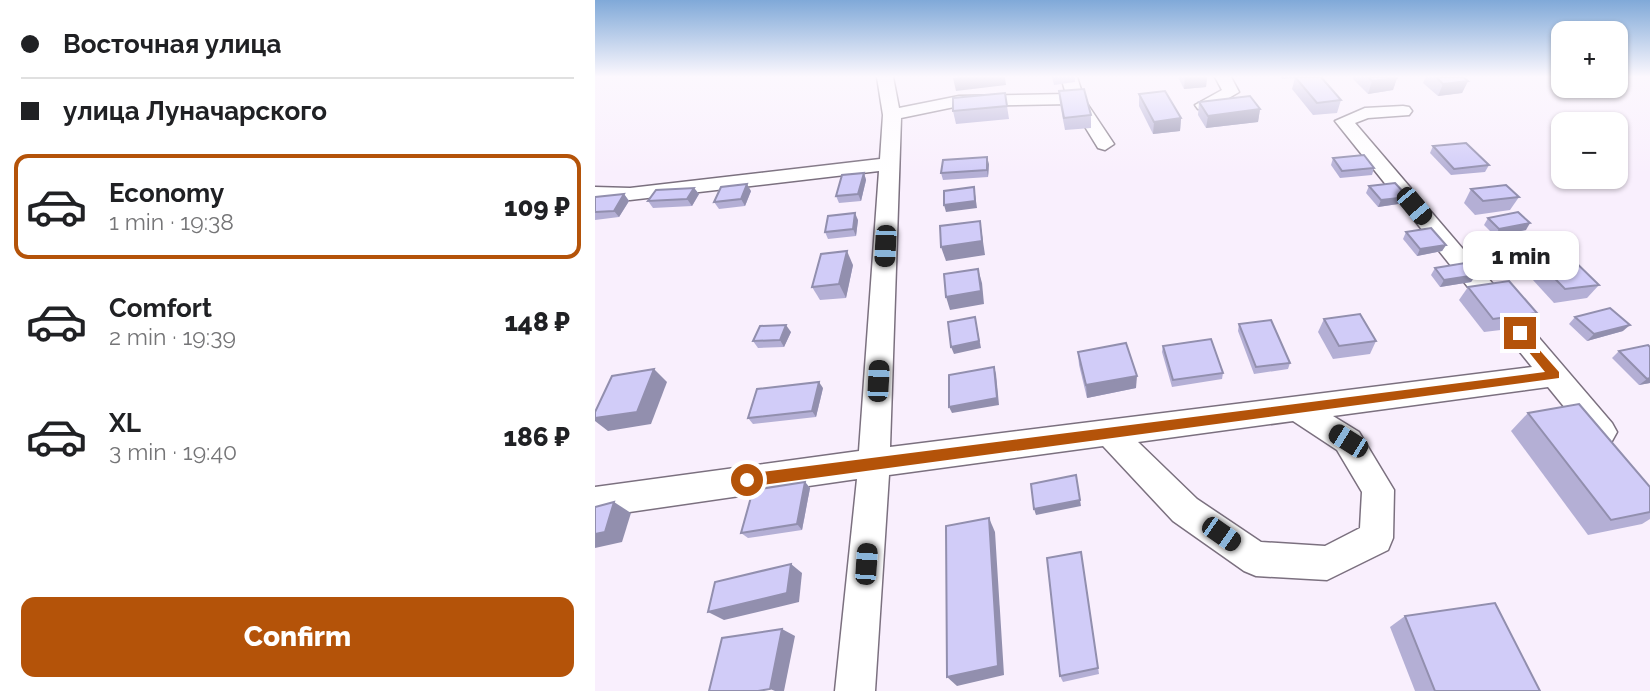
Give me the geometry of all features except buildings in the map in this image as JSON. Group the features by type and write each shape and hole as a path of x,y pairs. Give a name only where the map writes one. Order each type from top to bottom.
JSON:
{"street":[{"path":"855,691 874,463 891,109"},
{"path":"892,115 920,109"},
{"path":"1083,109 1105,144"},
{"path":"1403,111 1364,113 1344,121 1615,448"},
{"path":"595,193 630,194 890,164"},
{"path":"595,502 1108,432 1555,375"},
{"path":"1108,432 1185,510 1256,559 1327,563 1376,538 1378,490 1348,441 1297,408"}],"route":[{"path":"747,480 1555,375 1520,333"}]}
